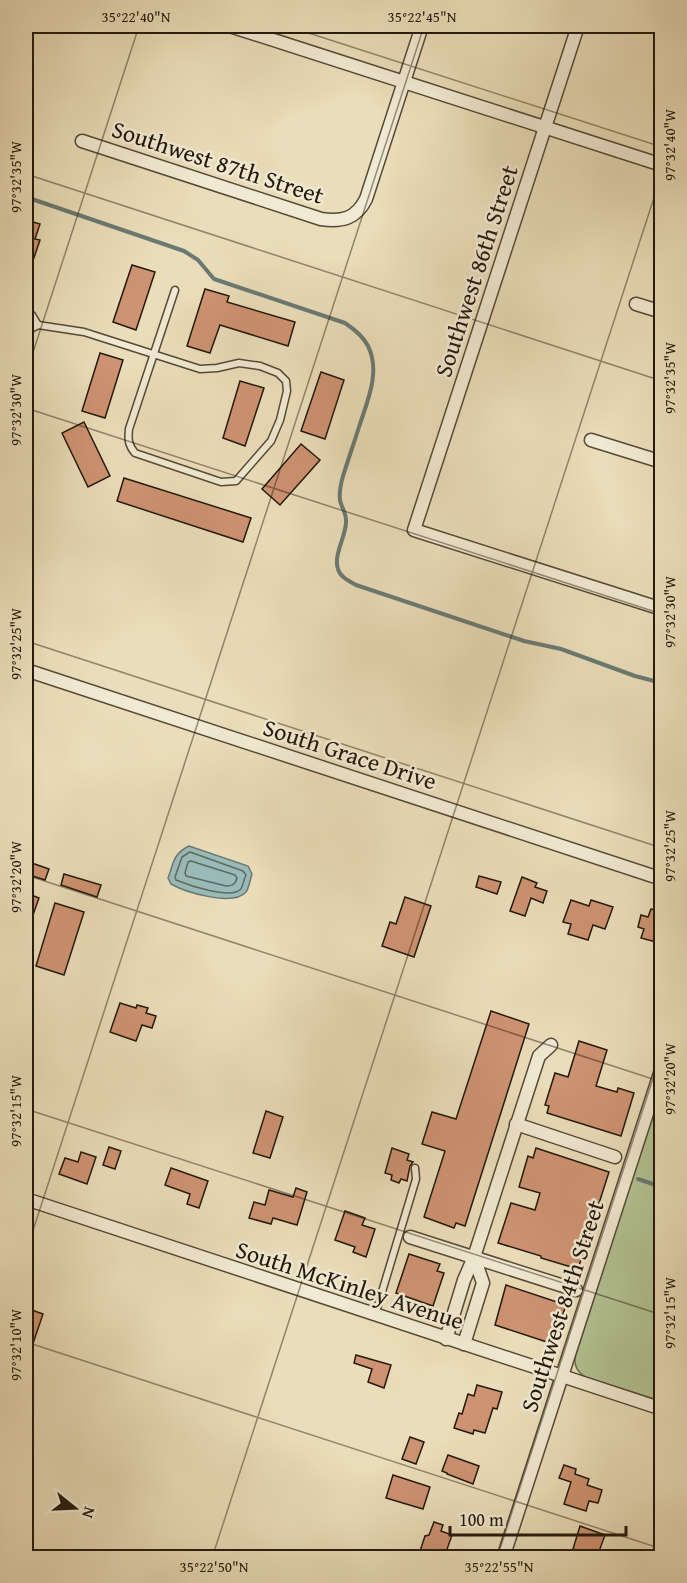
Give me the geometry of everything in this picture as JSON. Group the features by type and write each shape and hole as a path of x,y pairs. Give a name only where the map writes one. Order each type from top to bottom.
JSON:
{"street":[{"path":"230,26 662,165"},
{"name":"Southwest 87th Street","path":"82,141 321,219 346,219 357,213 366,199 422,26"},
{"name":"Southwest 86th Street","path":"578,26 414,530 662,609"},
{"path":"636,304 662,312"},
{"path":"591,440 662,462"},
{"name":"South Grace Drive","path":"26,670 662,879"},
{"path":"446,1339 539,1056 550,1045"},
{"name":"Southwest 84th Street","path":"503,1557 662,1067"},
{"path":"516,1124 615,1156"},
{"name":"South McKinley Avenue","path":"26,1199 662,1409"},
{"path":"410,1237 576,1290"},
{"path":"464,1344 483,1283 474,1257"}],"lane":[{"path":"26,330 38,325 84,332 154,354 200,369 239,363 260,366 278,373 286,381 287,391 271,441 236,482 221,482 135,453 128,440 129,429 154,354 175,290"},
{"path":"26,313 32,315 38,325"},
{"path":"375,1315 416,1179 415,1168"},
{"path":"457,1303 475,1308"}],"green space":[{"path":"661,1089 661,1401 585,1377 577,1369 575,1357"}],"water":[{"path":"189,846 248,866 252,874 246,892 231,898 209,897 171,884 168,878 175,859"}],"building":[{"path":"26,220 40,224 35,239 40,240 27,278 26,277"},
{"path":"132,265 155,272 136,330 113,322"},
{"path":"205,289 229,296 227,302 295,322 288,346 220,325 210,353 187,346"},
{"path":"100,353 123,360 105,418 82,411"},
{"path":"321,372 344,380 325,439 301,431"},
{"path":"240,381 264,388 245,446 223,438"},
{"path":"84,422 110,476 88,487 62,433"},
{"path":"301,444 320,460 280,505 262,489"},
{"path":"124,478 251,518 243,542 117,501"},
{"path":"26,861 49,869 45,880 26,874"},
{"path":"64,874 101,885 97,897 61,885"},
{"path":"479,876 501,882 497,894 476,887"},
{"path":"522,877 537,883 535,887 547,891 543,903 531,898 525,916 510,911"},
{"path":"26,893 39,898 27,932 26,932"},
{"path":"405,897 431,906 414,957 382,946 390,922 396,924"},
{"path":"571,900 589,906 591,900 613,907 605,929 593,925 588,940 568,934 571,924 563,922"},
{"path":"55,903 84,912 64,975 36,966"},
{"path":"651,909 662,912 660,943 641,938 644,929 638,927 641,915 648,917"},
{"path":"120,1003 136,1008 137,1005 148,1008 146,1013 156,1016 152,1028 142,1025 136,1041 110,1032"},
{"path":"491,1011 529,1024 465,1226 456,1223 454,1228 424,1217 445,1151 422,1144 432,1112 456,1119"},
{"path":"579,1041 607,1050 596,1086 617,1092 618,1088 634,1093 621,1136 547,1113 549,1106 545,1105 555,1073 568,1077"},
{"path":"266,1111 283,1117 270,1158 253,1153"},
{"path":"109,1147 121,1151 115,1169 103,1165"},
{"path":"392,1148 409,1154 407,1160 413,1162 407,1181 401,1179 399,1183 391,1180 392,1175 385,1173"},
{"path":"536,1148 609,1172 578,1269 498,1243 511,1203 535,1210 540,1193 519,1187 528,1156 533,1158"},
{"path":"81,1152 96,1157 87,1184 59,1174 65,1158 78,1162"},
{"path":"171,1168 208,1181 199,1208 187,1204 190,1194 165,1185"},
{"path":"296,1188 307,1192 297,1225 273,1218 271,1224 249,1218 254,1202 265,1205 269,1190 293,1197"},
{"path":"345,1211 365,1218 362,1225 375,1229 366,1257 353,1252 355,1247 335,1240"},
{"path":"409,1254 440,1264 437,1271 444,1273 433,1306 396,1293"},
{"path":"506,1285 566,1305 553,1344 495,1325"},
{"path":"26,1308 43,1314 27,1361 26,1360"},
{"path":"356,1355 391,1365 384,1388 368,1382 372,1369 354,1363"},
{"path":"477,1385 502,1392 497,1409 493,1408 485,1433 474,1430 473,1434 454,1428 459,1413 462,1414 468,1394 474,1396"},
{"path":"410,1437 424,1442 416,1464 402,1459"},
{"path":"448,1455 479,1466 473,1484 442,1471"},
{"path":"564,1465 576,1469 575,1474 589,1479 587,1485 602,1490 598,1503 589,1501 586,1511 564,1504 571,1482 559,1478"},
{"path":"393,1475 430,1487 423,1509 386,1498"},
{"path":"434,1522 443,1525 441,1531 452,1535 445,1555 418,1557 425,1536 429,1535"},
{"path":"580,1526 605,1535 597,1557 573,1549"}],"waterway":[{"path":"26,197 184,251 198,260 214,279 345,323 364,339 372,356 373,376 369,397 340,488 340,500 346,522 337,564 339,572 345,578 356,585 524,641 561,649 635,676 662,683"},
{"path":"638,1179 662,1187"}]}
